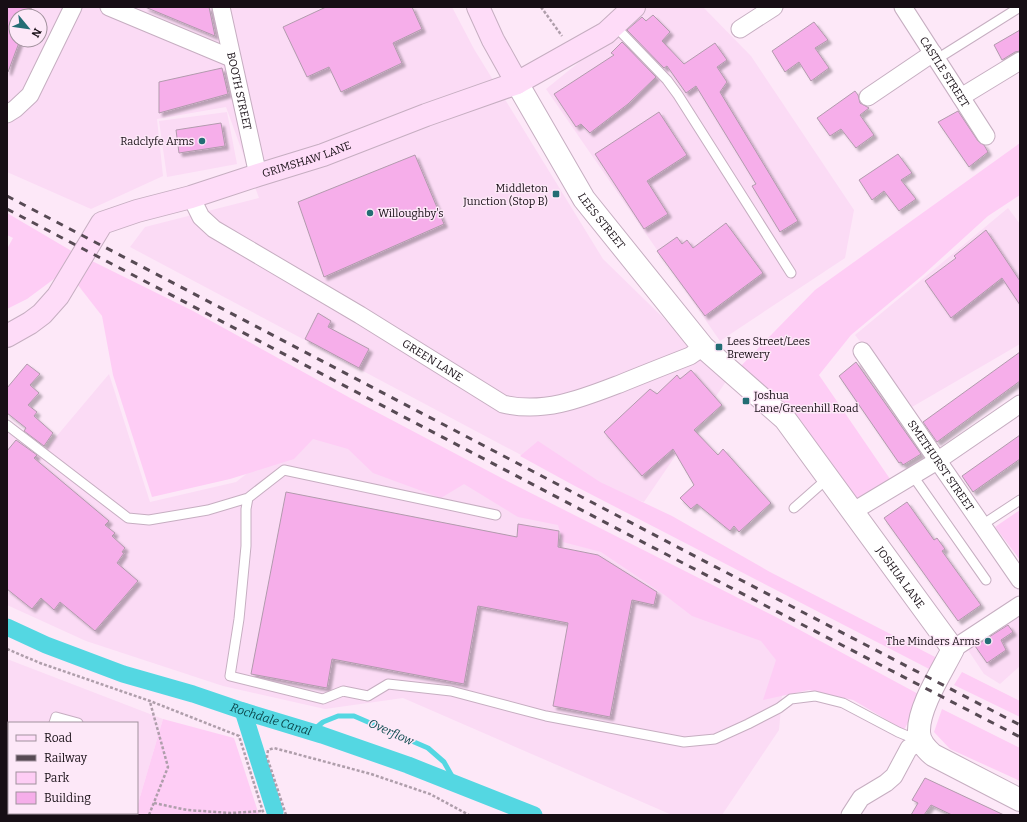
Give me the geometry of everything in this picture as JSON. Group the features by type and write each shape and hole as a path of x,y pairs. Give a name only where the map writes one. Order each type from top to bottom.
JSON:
{"main road":[{"path":"478,7 493,40 517,84"},
{"name":"GRIMSHAW LANE","path":"7,336 30,323 42,314 58,296 102,223 137,211 191,197 323,155 426,115 517,84 606,33 634,7"}],"street":[{"path":"7,114 15,109 30,95 73,7"},
{"path":"109,7 231,58"},
{"name":"BOOTH STREET","path":"221,7 231,58 258,175"},
{"path":"740,30 774,7"},
{"name":"CASTLE STREET","path":"903,7 986,136"},
{"path":"868,97 935,56"},
{"path":"961,97 1018,66"},
{"name":"LEES STREET","path":"517,84 584,199 703,347"},
{"name":"GREEN LANE","path":"191,197 201,217 214,229 360,315 503,404 517,408 560,405 589,396 690,356 703,347"},
{"name":"JOSHUA LANE","path":"703,347 785,419 953,650"},
{"name":"SMETHURST STREET","path":"862,351 1020,580"},
{"path":"852,512 938,461 1020,404"},
{"path":"1020,604 953,650 923,710 919,732 921,741 926,749 933,755 1020,800"},
{"path":"850,815 861,798 886,783 894,776 909,748 921,741"}],"lane":[{"path":"935,56 1020,7"},
{"path":"614,25 667,80 678,95 791,273"},
{"path":"7,425 128,518 149,520 156,519 208,510 248,498 284,470 496,515"},
{"path":"913,476 986,580"},
{"path":"794,508 828,478"},
{"path":"248,498 246,509 246,546 240,612 230,676 323,699 344,691 368,696 388,684 451,691 546,716 684,742 716,739 779,708 791,699 816,696 843,703 898,732 921,741"},
{"path":"982,525 1020,500"},
{"path":"54,722 56,717 74,722"}],"path":[{"path":"541,7 573,52"},
{"path":"7,650 40,664 150,702 239,736 264,815"},
{"path":"150,702 168,766 150,815"},
{"path":"286,815 267,757 268,750 274,748 386,779 430,794 469,815"},
{"path":"154,803 187,810 231,813 263,812"},
{"path":"226,815 231,813"}],"shaded area":[{"path":"7,7 452,7 474,49 603,259 727,380 644,502 553,472 130,247 145,227 259,198 226,107 157,119 163,176 91,209 7,172"},
{"path":"647,7 703,7 751,56 854,210 845,258 720,341 546,89"},
{"path":"227,112 237,164 167,177 159,121"},
{"path":"1008,208 1020,224 1020,344 912,407 855,335"},
{"path":"109,374 150,502 236,482 335,405 649,560 786,651 779,730 722,815 672,815 403,698 325,709 223,686 86,641 7,605 7,420 45,450"},
{"path":"1020,613 1020,666 1000,684 984,674 966,647"},
{"path":"7,659 163,719 138,804 138,722 8,722 8,814 135,815 7,815"}],"green space":[{"path":"1020,143 1020,195 988,216 923,275 851,335 819,375 890,479 859,503 737,370 815,290"},
{"path":"7,213 75,253 62,273 27,299 7,309 7,249 13,238 7,235"},
{"path":"90,260 193,311 352,399 511,483 774,616 922,696 904,730 853,700 809,690 763,700 776,660 761,641 692,616 666,596 601,552 563,542 558,525 518,517 464,484 441,498 373,473 348,449 313,439 294,459 230,479 152,497 113,375 102,316 74,280"},
{"path":"538,441 600,482 672,516 770,572 939,659 935,672 573,485 520,456"},
{"path":"1020,510 1020,560 995,527"},
{"path":"962,672 1020,701 1020,717 954,685"},
{"path":"942,709 1020,748 1020,781 950,749 934,732"},
{"path":"163,719 234,738 259,815 135,815 138,814 138,804"}],"building":[{"path":"7,7 28,8 8,8 8,48 17,48 8,72"},
{"path":"145,7 209,7 215,36"},
{"path":"326,7 412,7 422,29 393,43 402,63 341,92 329,67 307,77 283,27"},
{"path":"653,15 670,32 662,41 684,64 715,43 727,60 717,67 727,82 720,92 798,221 780,232 752,186 756,184 696,86 686,93 667,66 664,68 627,30 642,17 646,21"},
{"path":"814,22 828,40 815,48 829,68 811,81 799,62 785,72 772,51"},
{"path":"1020,30 1020,51 1015,52 1002,60 994,45"},
{"path":"622,42 656,77 628,104 590,133 581,124 576,127 554,94 614,55 611,53"},
{"path":"222,68 228,94 159,113 159,82"},
{"path":"855,91 858,95 860,103 869,108 860,115 874,135 856,148 841,129 830,136 817,118"},
{"path":"958,111 978,141 984,145 988,152 969,167 938,122"},
{"path":"659,112 687,155 647,181 668,214 644,229 595,154"},
{"path":"221,123 225,146 179,153 176,130"},
{"path":"898,154 912,173 901,180 916,199 899,211 884,191 872,200 859,180"},
{"name":"Willoughby's","path":"415,155 444,224 324,277 298,202"},
{"path":"726,223 763,273 705,316 657,251 677,237 682,244 687,240 693,248"},
{"path":"986,230 1020,281 1020,305 1002,278 951,318 925,281 956,258 954,256"},
{"path":"318,313 331,321 328,327 369,349 359,368 305,339"},
{"path":"1020,352 1020,381 937,442 923,422"},
{"path":"856,362 921,454 903,465 901,462 899,463 839,376"},
{"path":"27,364 40,374 30,385 39,393 28,405 37,412 34,416 53,433 44,446 24,431 26,428 7,413 7,388"},
{"path":"691,370 722,405 694,430 718,455 723,449 771,503 739,532 734,526 730,531 697,504 691,509 680,498 694,485 673,449 642,476 604,432 650,389 657,394 677,375 680,379"},
{"path":"1020,435 1020,459 973,492 962,476"},
{"path":"16,440 37,455 34,458 109,521 105,525 115,533 112,536 125,548 122,552 124,553 117,563 138,581 95,631 60,602 54,610 41,598 32,609 7,589 7,451"},
{"path":"286,492 517,537 518,524 559,531 558,547 598,555 657,592 654,605 632,600 610,717 553,706 568,623 478,606 464,684 332,659 327,688 251,674"},
{"path":"907,502 934,540 937,538 945,549 942,551 981,605 958,621 884,518"},
{"name":"The Minders Arms","path":"1008,625 1013,632 1001,640 1006,650 987,663 975,646"},
{"path":"925,778 1004,815 952,815 931,805 924,815 911,815 918,803 912,800"}],"waterway":[{"name":"Rochdale Canal","path":"7,627 46,645 123,674 193,694 322,735 408,765 534,815"},
{"path":"243,711 275,812"},
{"name":"Overflow","path":"311,732 323,722 338,716 354,716 428,748 444,762 457,785"}],"railway":[{"path":"7,196 1020,725"},
{"path":"7,209 679,561 1020,737"}],"place":[{"name":"Radclyfe Arms","path":"202,141"},
{"name":"Middleton Junction (Stop B)","path":"556,194"},
{"name":"Willoughby's","path":"370,213"},
{"name":"Lees Street/Lees Brewery","path":"719,347"},
{"name":"Joshua Lane/Greenhill Road","path":"746,401"},
{"name":"The Minders Arms","path":"988,641"}]}
